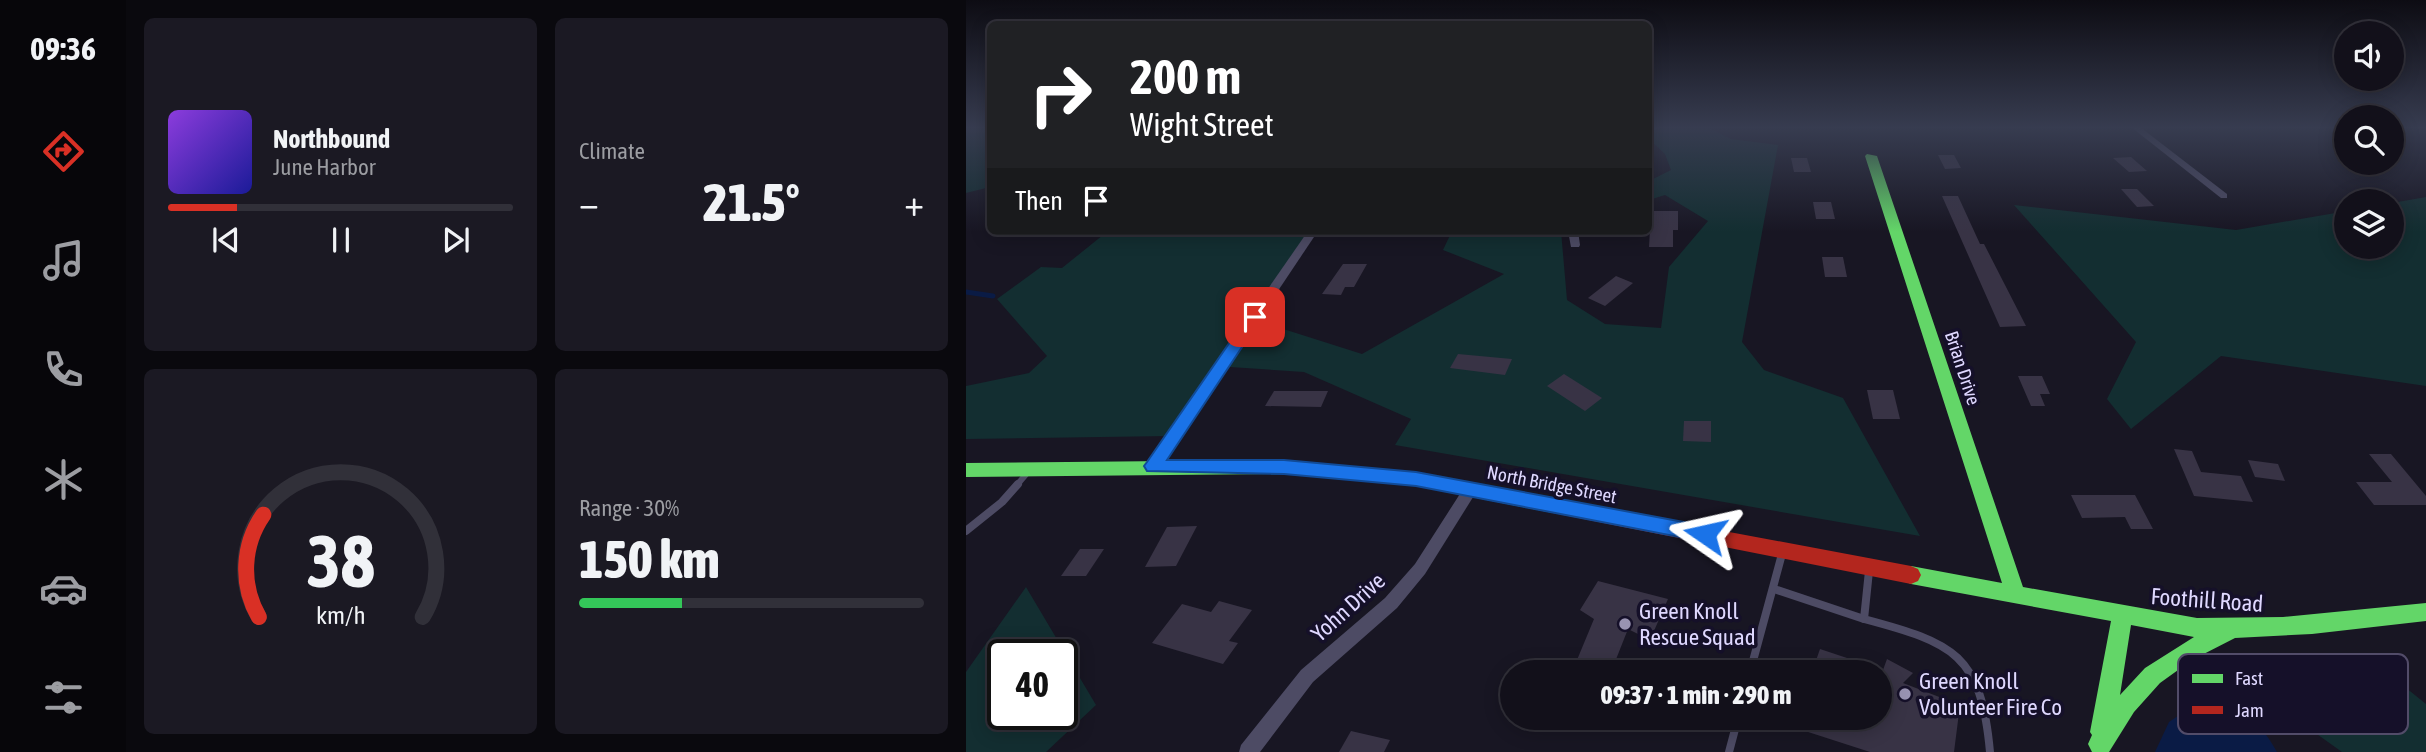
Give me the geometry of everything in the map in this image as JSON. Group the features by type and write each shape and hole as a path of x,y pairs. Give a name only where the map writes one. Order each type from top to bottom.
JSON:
{"street":[{"name":"Brian Drive","path":"1873,162 2015,593"},
{"path":"2180,162 2224,196"},
{"path":"1153,466 1310,235"},
{"path":"1574,235 1575,245"},
{"name":"North Bridge Street","path":"966,470 1153,466 1284,467 1352,471 1416,479 2015,593 2122,616"},
{"name":"Yohn Drive","path":"1248,752 1307,676 1372,621 1413,578 1470,490"},
{"name":"Foothill Road","path":"2099,748 2122,616 2197,628 2231,630 2312,625 2426,612"},
{"path":"2179,654 2231,630"},
{"path":"2099,748 2127,699 2147,676 2178,654"}],"lane":[{"path":"966,531 1002,502 1032,468"},
{"path":"1753,660 1784,549"},
{"path":"1864,620 1870,566"},
{"path":"1774,589 1864,620 1915,632 1954,651 1979,684 1990,752"},
{"path":"1729,752 1735,730"}],"green space":[{"path":"966,162 987,162 987,188 966,193"},
{"path":"1668,162 1775,162 1742,342 1764,370 1843,398 1920,536 1395,445 1411,419 1304,372 1215,366 1170,436 966,439 966,386 1029,373 1047,356 997,299 1041,267 1062,268 1103,235 1307,237 1249,318 1362,354 1504,274 1443,250 1450,235 1561,235 1567,300 1605,324 1661,328 1669,267 1708,221 1665,195 1652,199 1652,180 1671,170"},
{"path":"2426,197 2426,386 2221,356 2131,429 2107,399 2136,342 2014,205 2236,230 2334,213 2334,259 2404,259 2404,201"},
{"path":"1026,587 1057,639 989,639"},
{"path":"987,642 987,730 1069,730 1046,752 966,752 966,672"},
{"path":"1078,675 1096,705 1078,722"},
{"path":"2408,689 2426,704 2426,752 2342,752 2317,734 2408,734"}],"water":[{"path":"2178,716 2178,734 2265,734 2277,752 2155,752 2169,722"}],"building":[{"path":"1792,162 1808,162 1811,172 1794,172"},
{"path":"1942,162 1958,162 1961,168 1945,169"},
{"path":"2118,162 2137,162 2147,171 2129,172"},
{"path":"2121,189 2137,189 2154,206 2137,207"},
{"path":"1942,196 1958,196 1980,244 1984,244 2026,326 2000,327"},
{"path":"1813,202 1831,202 1835,219 1816,219"},
{"path":"1652,211 1678,211 1678,230 1673,230 1673,247 1649,247"},
{"path":"1822,257 1843,257 1847,277 1825,277"},
{"path":"1343,264 1367,264 1354,287 1345,287 1341,295 1322,294"},
{"path":"1616,276 1633,283 1605,306 1588,298"},
{"path":"1458,354 1512,359 1505,375 1450,368"},
{"path":"1564,374 1602,398 1585,411 1547,386"},
{"path":"2018,376 2042,376 2050,394 2040,394 2045,406 2031,406"},
{"path":"1867,390 1893,390 1900,419 1873,419"},
{"path":"1274,391 1328,391 1321,407 1265,406"},
{"path":"1684,421 1711,421 1711,442 1683,441"},
{"path":"2174,449 2192,451 2201,472 2241,476 2253,502 2194,496"},
{"path":"2369,454 2391,454 2426,496 2426,505 2374,505 2356,482 2392,482"},
{"path":"2248,460 2278,464 2285,481 2255,477"},
{"path":"2071,495 2135,495 2153,529 2131,529 2125,517 2082,518"},
{"path":"1197,526 1176,566 1145,567 1167,527"},
{"path":"1080,549 1104,549 1086,576 1061,576"},
{"name":"Green Knoll Rescue Squad","path":"1598,581 1668,599 1650,640 1628,629 1616,660 1577,660 1594,619 1580,610"},
{"path":"1219,601 1252,610 1229,641 1238,643 1223,664 1152,643 1182,604 1211,612"},
{"name":"Green Knoll Volunteer Fire Co","path":"1820,649 1853,660 1816,660"},
{"name":"Green Knoll Volunteer Fire Co","path":"1892,662 1913,673 1903,683 1960,705 1954,752 1870,752 1802,730 1892,730"},
{"path":"1351,731 1390,740 1384,752 1339,752"}],"waterway":[{"path":"966,292 993,296"}],"traffic: fast":[{"path":"1873,162 2015,593"},
{"path":"966,470 1285,467 1416,479 1553,506"},
{"path":"1911,575 2197,628 2283,627 2426,612"},
{"path":"2102,732 2122,616"},
{"path":"2182,654 2227,632"},
{"path":"2100,744 2139,689 2178,657"}],"traffic: jam":[{"path":"1553,506 1911,575"}],"place":[{"name":"Green Knoll Rescue Squad","path":"1625,624"},
{"name":"Green Knoll Volunteer Fire Co","path":"1905,694"}],"route":[{"path":"1255,317 1153,466 1284,467 1352,471 1416,479 1705,534"}]}
